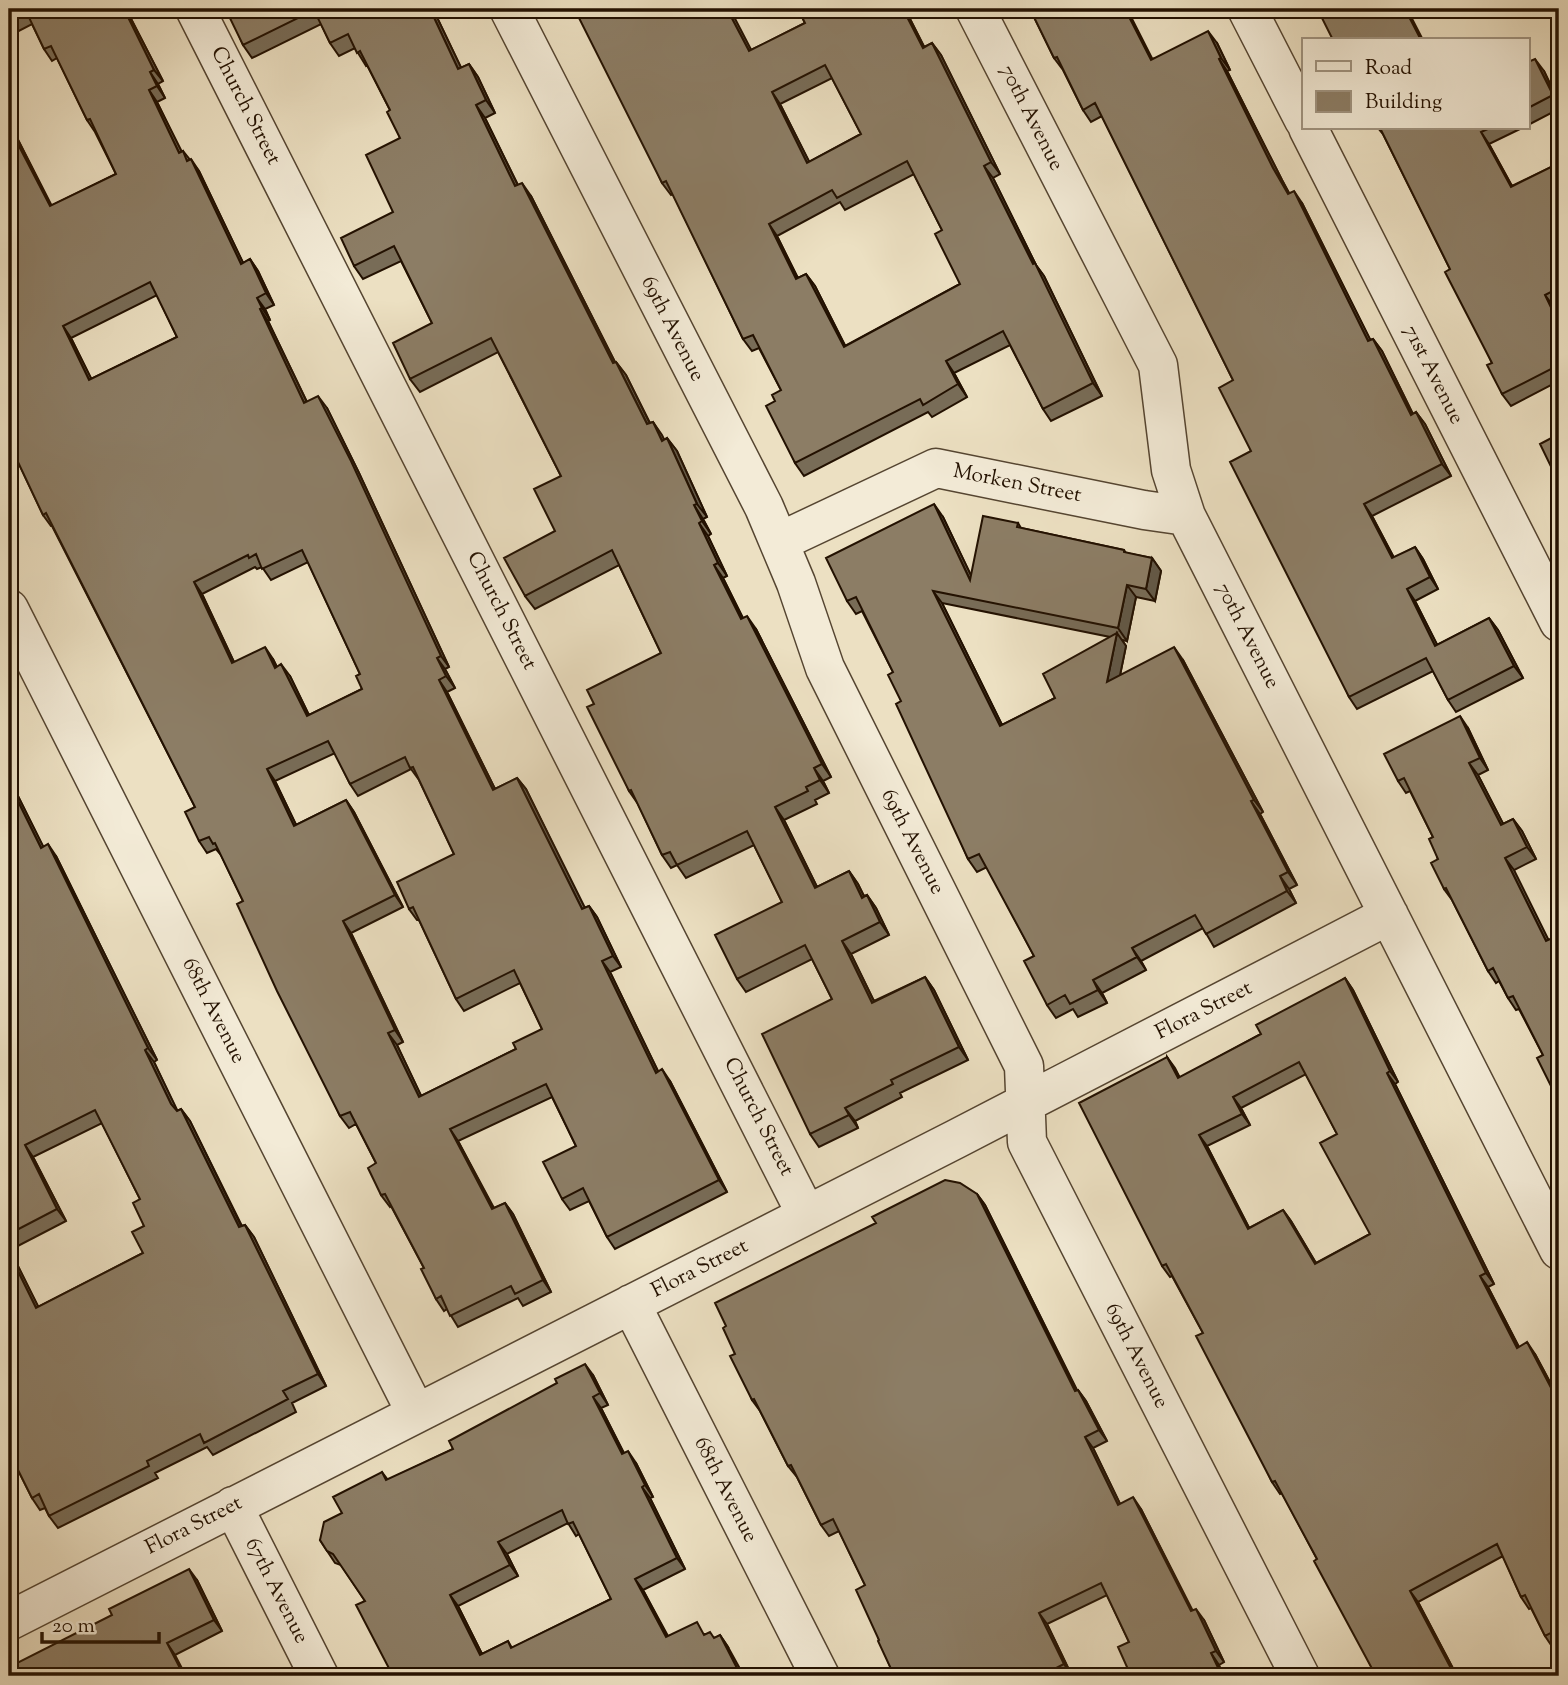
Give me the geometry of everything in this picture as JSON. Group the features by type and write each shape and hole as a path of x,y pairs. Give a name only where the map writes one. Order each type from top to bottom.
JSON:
{"street":[{"name":"Church Street","path":"195,9 806,1214"},
{"name":"69th Avenue","path":"509,9 764,507 796,583 825,668 1024,1066 1027,1142 1300,1676"},
{"name":"70th Avenue","path":"975,9 1158,365 1171,470 1186,516 1559,1250"},
{"path":"1247,9 1302,116"},
{"name":"71st Avenue","path":"1308,130 1559,622"},
{"name":"Morken Street","path":"779,542 936,468 1186,516"},
{"name":"68th Avenue","path":"9,609 416,1413"},
{"name":"Flora Street","path":"13,1610 233,1506 1389,915"},
{"name":"68th Avenue","path":"631,1304 820,1676"},
{"name":"67th Avenue","path":"233,1506 319,1676"}],"building":[{"path":"9,9 124,9 154,70 150,72 157,86 149,90 179,153 183,151 187,161 191,159 241,264 250,259 266,293 257,298 262,308 260,309 304,403 318,396 351,461 441,656 437,658 446,676 439,680 493,790 517,778 582,909 589,906 613,956 602,961 656,1073 662,1069 719,1180 607,1237 583,1188 562,1199 543,1162 576,1146 546,1084 450,1129 492,1209 505,1203 543,1280 515,1294 511,1286 450,1316 441,1296 436,1299 421,1269 424,1268 385,1194 381,1195 368,1168 376,1163 350,1112 340,1116 277,991 237,904 243,901 215,843 213,844 209,837 199,841 185,812 195,807 46,513 43,515 9,443 9,127 50,206 116,174 51,46 44,49 26,11 9,20","holes":["150,282 177,337 89,380 63,326","302,550 360,674 356,676 362,689 307,716 281,664 275,668 265,647 232,663 194,582 248,555 249,558 256,554 262,569","328,741 350,784 405,757 410,768 413,767 454,854 397,882 409,909 413,907 456,999 514,970 542,1029 513,1043 516,1049 419,1097 388,1033 395,1030 343,921 395,895 346,800 294,826 267,769"]},
{"path":"430,9 458,69 469,64 486,100 476,105 515,186 522,183 647,424 653,422 662,441 667,438 697,504 694,505 702,521 699,523 718,563 714,565 741,619 747,616 822,764 814,768 820,780 806,787 808,791 775,807 815,888 849,871 862,898 867,895 880,922 842,941 872,1003 925,977 959,1047 891,1080 893,1084 845,1108 849,1115 810,1134 762,1034 832,999 805,945 737,979 715,935 782,902 747,831 677,865 670,852 662,855 587,707 594,704 587,690 661,653 612,550 525,596 504,558 555,531 534,489 561,476 491,338 410,379 393,343 432,323 394,246 354,266 341,238 393,212 366,155 400,138 387,112 390,110 360,51 357,53 348,34 330,43 314,10 243,45 226,10"},
{"path":"585,9 727,9 749,51 805,23 798,9 903,9 923,48 932,43 991,162 984,166 1093,383 1043,409 1003,331 946,361 958,384 923,405 920,399 795,463 766,406 775,401 772,395 781,390 753,335 743,339 666,181 662,183 578,16 586,12","holes":["825,65 861,134 807,163 772,92","907,161 942,230 935,234 960,284 844,347 806,274 796,279 769,224 832,190 837,198"]},
{"path":"1030,9 1125,9 1151,60 1208,31 1273,168 1288,194 1294,191 1368,341 1373,339 1411,415 1416,412 1442,464 1364,504 1392,558 1415,547 1430,577 1407,589 1435,646 1489,618 1514,666 1448,700 1426,658 1349,697 1230,462 1251,451 1219,388 1233,380 1095,103 1083,110"},
{"path":"1315,9 1405,9 1420,38 1332,38 1318,10"},
{"path":"1535,59 1553,95 1530,107 1530,61"},
{"path":"1381,130 1486,130 1481,132 1511,187 1559,163 1559,288 1545,295 1559,324 1559,365 1502,394 1487,365 1492,363 1445,272 1450,269"},
{"path":"1559,434 1559,483 1540,444"},
{"path":"934,504 970,580 983,516 1018,523 1017,527 1152,558 1146,589 1127,585 1118,628 933,591 1000,726 1055,698 1043,674 1117,633 1107,682 1174,647 1254,800 1251,801 1288,872 1280,876 1287,891 1206,934 1195,915 1132,948 1137,957 1093,980 1098,990 1070,1004 1065,995 1047,1005 1024,961 1034,956 979,854 968,859 896,704 901,701 888,675 893,672 856,597 847,601 826,558"},
{"path":"1460,716 1480,758 1469,763 1501,825 1513,819 1527,847 1505,858 1546,941 1559,935 1559,1102 1537,1058 1543,1055 1513,996 1508,998 1493,968 1488,971 1431,863 1438,859 1429,839 1433,837 1404,778 1398,781 1384,754"},
{"path":"9,783 41,848 48,844 148,1048 145,1050 171,1104 177,1111 181,1109 239,1227 245,1225 318,1374 283,1391 288,1399 204,1443 200,1434 147,1461 149,1466 49,1516 39,1494 32,1498 9,1452 9,1253 36,1308 143,1253 132,1232 144,1226 133,1203 140,1199 95,1110 25,1145 57,1209 9,1234"},
{"path":"1345,978 1390,1071 1387,1073 1486,1273 1480,1276 1517,1348 1527,1342 1559,1403 1559,1629 1545,1636 1525,1595 1521,1597 1497,1544 1410,1591 1455,1676 1376,1676 1314,1561 1317,1559 1275,1481 1272,1482 1196,1336 1203,1333 1166,1264 1162,1266 1079,1103 1167,1057 1178,1078 1261,1034 1256,1025","holes":["1299,1062 1337,1134 1320,1143 1370,1234 1315,1264 1283,1210 1248,1229 1199,1135 1242,1114 1233,1097"]},
{"path":"945,1180 960,1183 977,1194 1075,1391 1078,1390 1099,1430 1085,1437 1118,1505 1133,1497 1191,1611 1196,1609 1216,1651 1211,1653 1222,1676 1131,1676 1118,1647 1129,1642 1101,1583 1039,1613 1064,1664 1041,1676 901,1676 898,1669 892,1671 856,1590 865,1585 833,1519 821,1525 791,1465 788,1466 754,1399 752,1400 730,1356 735,1354 715,1303 876,1223 872,1217"},
{"path":"585,1364 600,1393 593,1397 622,1454 628,1451 645,1485 642,1487 677,1558 635,1579 666,1637 697,1622 704,1635 710,1632 714,1638 720,1635 741,1676 393,1676 356,1605 365,1601 333,1554 327,1551 320,1540 324,1522 342,1513 333,1497 382,1472 386,1480 453,1449 449,1441 557,1383 555,1379","holes":["562,1510 568,1524 573,1522 611,1599 511,1648 508,1641 480,1655 450,1595 510,1565 498,1542"]},
{"path":"189,1569 214,1620 167,1643 184,1676 9,1676 9,1667 112,1615 109,1609"}]}
